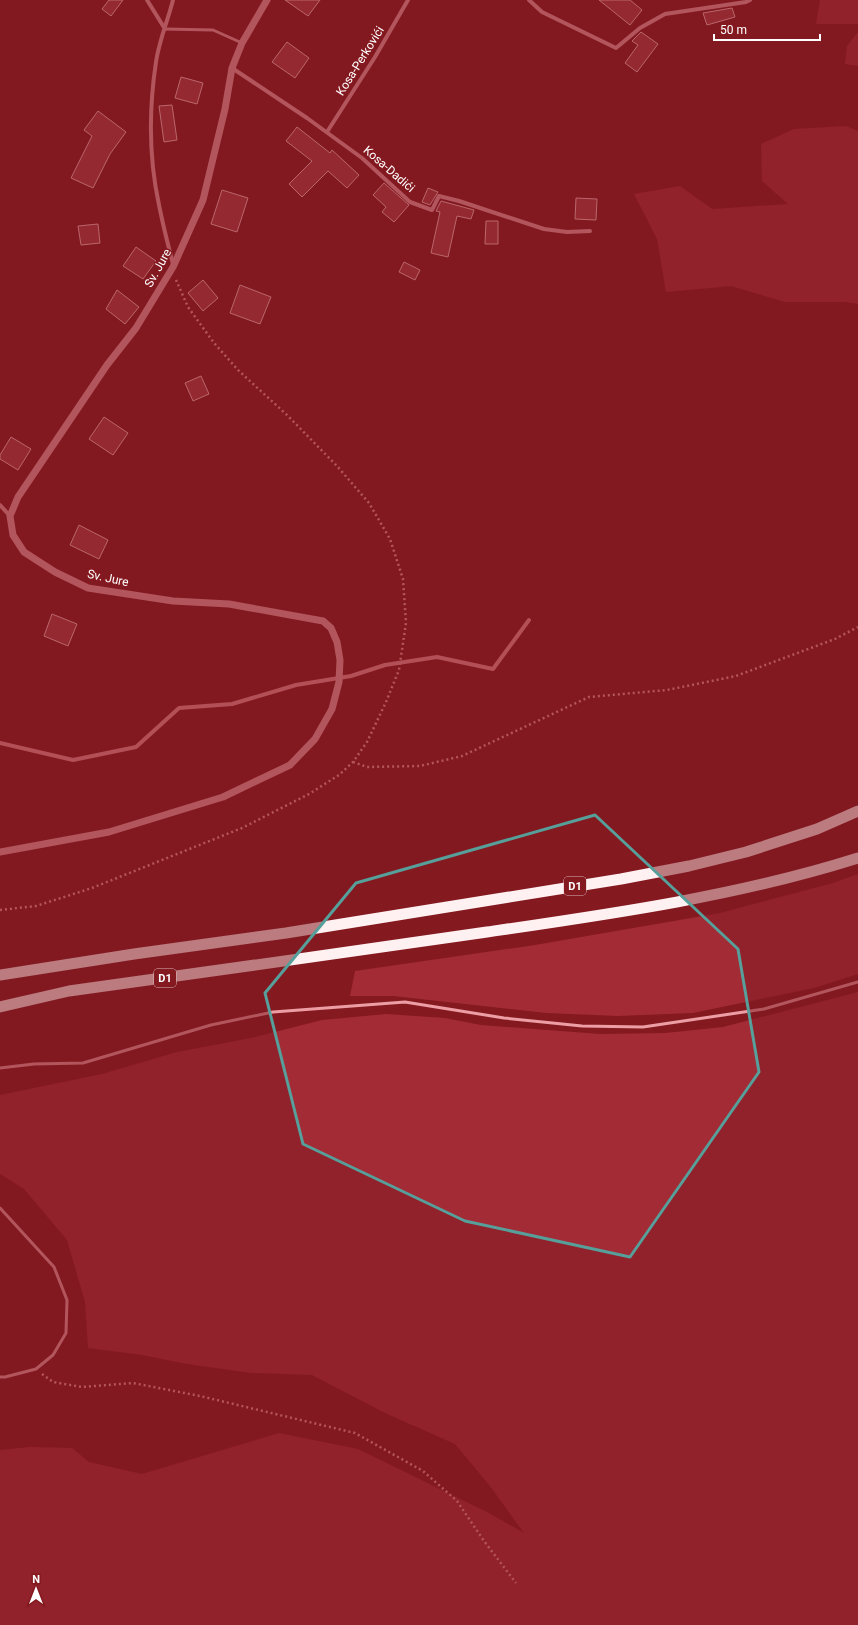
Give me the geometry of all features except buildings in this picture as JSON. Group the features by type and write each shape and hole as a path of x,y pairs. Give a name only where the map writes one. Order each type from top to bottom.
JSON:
{"highway":[{"name":"D1","path":"0,976 134,954 294,932 689,866 760,848 817,829 858,811"},
{"name":"D1","path":"0,1007 69,991 586,917 714,894 785,878 858,858"}],"street":[{"path":"147,0 165,28"},
{"path":"173,0 156,60 153,86 152,144 158,204 174,267"},
{"name":"Sv. Jure","path":"0,852 109,832 224,797 290,765 315,739 332,709 339,682 340,660 337,642 331,628 323,620 229,604 173,601 88,588 55,572 24,552 13,535 10,516 18,497 107,365 136,328 174,267 203,200 225,109 232,68 242,43 267,0"},
{"name":"Kosa-Perkovići","path":"327,132 375,57 408,0"},
{"path":"529,0 542,12 616,48 640,28 665,14 746,2 750,0"},
{"name":"Kosa-Dadići","path":"232,68 327,132 362,158 410,202 432,210 440,196 544,229 567,232 590,231"},
{"path":"0,505 10,516"}],"lane":[{"path":"165,28 213,30 242,43"},
{"path":"0,1068 34,1064 83,1063 211,1025 273,1012 405,1002 504,1018 582,1026 643,1027 764,1008 858,982"},
{"path":"0,1208 54,1267 67,1300 66,1333 53,1355 36,1369 0,1377"}],"path":[{"path":"0,910 36,906 92,888 242,828 309,794 339,774 353,762 367,742 386,702 398,670 406,623 403,579 390,539 370,503 337,466 287,415 238,371 214,343 188,307 177,284 174,267"},
{"path":"353,762 367,767 420,766 462,756 589,697 667,690 736,676 835,639 858,627"},
{"path":"36,1369 53,1382 82,1387 133,1383 200,1396 355,1433 423,1471 457,1501 484,1541 516,1583"}],"highlighted area":[{"path":"595,815 738,949 759,1072 630,1257 465,1221 303,1144 265,993 356,883"}],"shaded area":[{"path":"820,0 858,0 858,24 816,24"},
{"path":"858,32 858,66 845,64 847,46"},
{"path":"846,126 858,131 858,304 845,302 785,302 731,286 666,292 657,239 634,194 680,186 712,209 788,204 762,181 761,144 794,129"},
{"path":"858,874 858,974 814,988 693,1013 618,1016 546,1013 393,996 350,996 355,971 535,945 720,913 833,883"},
{"path":"858,992 858,1625 0,1625 0,1450 30,1447 72,1448 89,1462 142,1474 279,1433 358,1449 489,1513 524,1533 490,1486 455,1444 385,1413 312,1375 251,1373 187,1364 142,1355 88,1348 85,1302 67,1240 24,1189 0,1174 0,1095 102,1074 177,1052 251,1038 322,1020 386,1014 445,1018 481,1025 600,1034 665,1033 723,1027"}],"waterway":[{"path":"0,743 73,760 136,747 179,708 232,704 296,685 351,676 385,665 437,657 493,669 529,620"}]}
